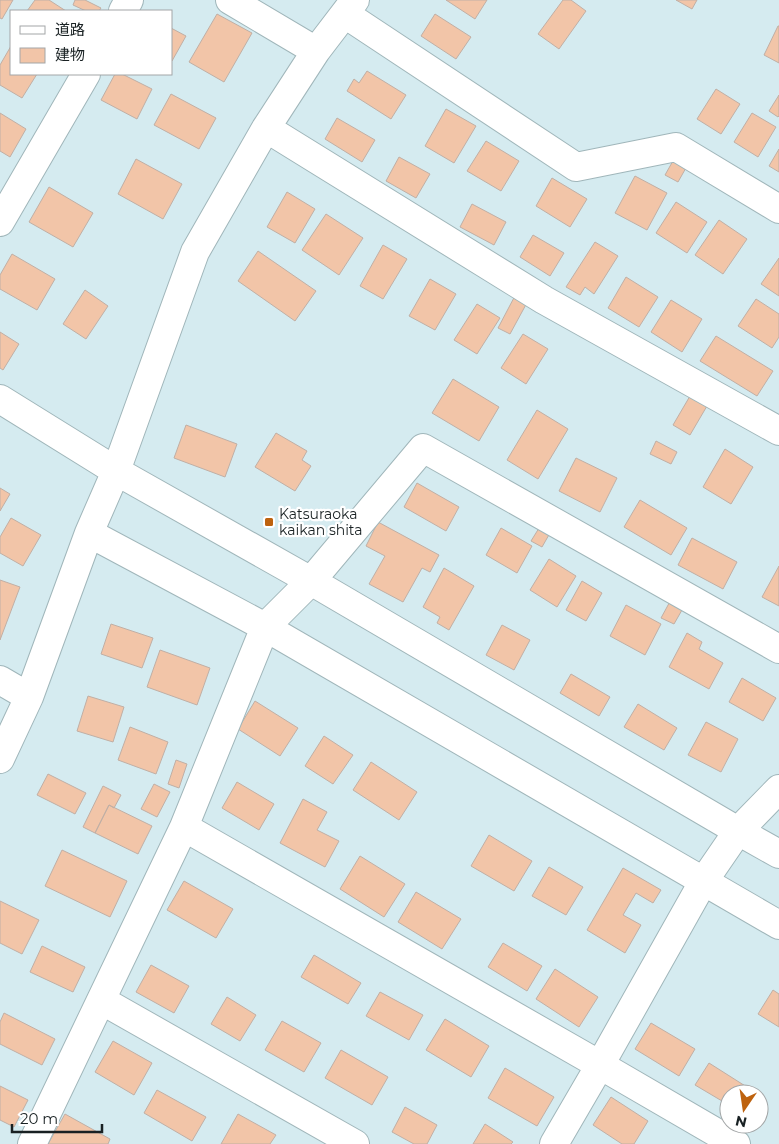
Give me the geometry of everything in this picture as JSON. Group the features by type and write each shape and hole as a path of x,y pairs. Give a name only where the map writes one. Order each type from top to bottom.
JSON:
{"street":[{"path":"230,0 316,51"},
{"path":"0,759 29,697 89,533 116,471 195,252 266,128 316,51 350,7 576,166 676,146 779,209"},
{"path":"0,222 85,75"},
{"path":"266,128 544,300 779,431"},
{"path":"0,399 116,471 311,581 779,854"},
{"path":"32,1144 184,826 266,627 311,581 423,448 779,649"},
{"path":"89,533 266,627 779,925"},
{"path":"0,680 29,697"},
{"path":"554,1144 703,882 738,831 779,789"},
{"path":"184,826 736,1144"},
{"path":"101,1000 355,1144"}],"building":[{"path":"0,0 13,0 2,19 0,18"},
{"path":"35,0 49,0 64,10 28,10"},
{"path":"75,0 85,0 101,8 100,10 84,10 73,5"},
{"path":"446,0 487,0 475,19"},
{"path":"563,0 571,0 586,11 559,49 538,34"},
{"path":"676,0 697,0 692,9"},
{"path":"217,14 252,33 224,82 189,62"},
{"path":"435,14 471,37 456,59 421,36"},
{"path":"779,26 779,63 764,55"},
{"path":"172,29 186,36 172,61"},
{"path":"10,48 10,75 36,75 22,98 0,85 0,65"},
{"path":"367,71 406,95 391,119 347,91 354,79 359,83"},
{"path":"114,75 124,75 152,89 137,119 101,100"},
{"path":"716,89 740,104 721,134 697,119"},
{"path":"171,94 216,118 199,149 154,125"},
{"path":"779,95 779,116 778,117 769,111"},
{"path":"446,109 476,126 454,163 425,146"},
{"path":"0,113 26,129 10,157 0,151"},
{"path":"752,113 776,127 758,157 734,142"},
{"path":"337,118 375,140 362,162 325,139"},
{"path":"486,141 519,161 501,191 467,171"},
{"path":"779,149 779,172 769,166"},
{"path":"678,152 691,159 678,182 665,175"},
{"path":"399,157 430,174 416,198 386,181"},
{"path":"136,159 182,184 163,219 118,194"},
{"path":"635,176 667,193 647,230 615,213"},
{"path":"552,178 587,199 570,227 536,206"},
{"path":"49,187 93,213 73,247 29,222"},
{"path":"287,192 315,209 295,243 267,227"},
{"path":"676,202 707,222 687,253 656,233"},
{"path":"472,204 506,222 494,245 460,227"},
{"path":"326,214 363,238 339,275 302,250"},
{"path":"719,220 747,239 723,274 695,255"},
{"path":"533,235 564,253 550,276 520,257"},
{"path":"595,242 618,256 594,294 585,287 580,295 566,287"},
{"path":"383,245 407,259 383,299 360,286"},
{"path":"258,251 316,291 295,321 238,281"},
{"path":"12,254 55,279 37,310 0,289 0,275"},
{"path":"779,258 779,296 761,284"},
{"path":"626,277 658,297 639,327 608,308"},
{"path":"430,279 456,294 435,330 409,316"},
{"path":"85,290 108,306 86,339 63,324"},
{"path":"517,292 529,299 510,334 498,328"},
{"path":"756,299 779,314 779,337 772,348 738,326"},
{"path":"671,300 702,319 682,352 651,332"},
{"path":"477,304 500,318 477,354 454,340"},
{"path":"0,332 19,344 3,370 0,368"},
{"path":"523,334 548,349 526,384 501,368"},
{"path":"716,336 773,371 757,396 700,361"},
{"path":"453,379 499,407 479,441 432,413"},
{"path":"690,396 707,406 690,435 673,425"},
{"path":"537,410 568,429 538,479 507,460"},
{"path":"186,425 237,444 225,477 174,458"},
{"path":"276,433 307,451 302,460 311,466 295,491 255,467"},
{"path":"656,441 677,452 671,464 650,454"},
{"path":"725,449 753,467 731,504 703,487"},
{"path":"576,458 617,478 600,512 559,491"},
{"path":"417,483 459,507 446,531 404,507"},
{"path":"0,488 10,494 0,511"},
{"path":"640,500 687,528 671,555 624,527"},
{"path":"11,518 41,535 23,566 0,553 0,537"},
{"path":"544,520 554,526 542,547 531,541"},
{"path":"378,522 439,555 430,572 422,568 403,602 369,584 385,556 366,546"},
{"path":"501,528 532,546 517,573 486,555"},
{"path":"692,538 737,562 723,589 678,565"},
{"path":"549,559 576,576 557,607 530,590"},
{"path":"779,566 779,606 762,597"},
{"path":"444,568 474,586 449,630 437,623 440,617 423,607"},
{"path":"0,580 20,587 0,640"},
{"path":"582,581 602,593 586,621 566,610"},
{"path":"673,596 686,603 674,624 661,618"},
{"path":"626,605 661,624 645,655 610,636"},
{"path":"111,624 153,638 142,668 101,654"},
{"path":"502,625 530,640 514,670 486,655"},
{"path":"687,633 702,642 699,649 723,663 709,689 669,667"},
{"path":"160,650 210,668 197,705 147,687"},
{"path":"571,674 610,697 599,716 560,693"},
{"path":"742,678 776,698 763,721 729,702"},
{"path":"88,696 124,707 113,742 77,731"},
{"path":"255,701 298,728 280,756 238,729"},
{"path":"638,704 677,728 664,750 624,727"},
{"path":"706,722 738,739 721,772 688,755"},
{"path":"130,727 168,742 156,774 118,760"},
{"path":"324,736 353,755 333,784 305,766"},
{"path":"176,760 187,764 179,788 168,784"},
{"path":"371,762 417,792 399,820 353,790"},
{"path":"48,774 86,793 75,814 37,795"},
{"path":"237,782 274,804 259,830 222,808"},
{"path":"154,784 170,792 157,817 141,809"},
{"path":"103,786 121,795 114,808 109,805 95,833 83,827"},
{"path":"303,799 327,812 317,830 339,841 325,867 280,843"},
{"path":"109,805 152,826 138,854 95,833"},
{"path":"489,835 532,861 514,891 471,866"},
{"path":"62,850 127,881 110,917 45,886"},
{"path":"360,856 405,884 384,917 340,889"},
{"path":"549,867 583,887 566,915 532,896"},
{"path":"623,868 661,890 653,903 636,893 623,915 641,925 625,953 587,930"},
{"path":"184,881 233,909 216,938 167,910"},
{"path":"416,892 461,919 442,949 398,922"},
{"path":"0,901 39,920 22,954 0,943"},
{"path":"503,943 542,966 527,991 488,967"},
{"path":"42,946 85,967 73,992 30,972"},
{"path":"314,955 361,983 348,1004 301,977"},
{"path":"151,965 189,986 174,1013 136,992"},
{"path":"555,969 598,997 579,1027 536,999"},
{"path":"773,990 779,994 779,1027 758,1014"},
{"path":"380,992 423,1015 409,1040 366,1016"},
{"path":"227,997 256,1015 240,1041 211,1024"},
{"path":"4,1013 55,1039 42,1065 0,1044 0,1022"},
{"path":"445,1019 489,1046 471,1077 426,1050"},
{"path":"282,1021 321,1043 304,1072 265,1050"},
{"path":"651,1023 695,1049 679,1076 635,1049"},
{"path":"113,1041 152,1063 134,1095 95,1072"},
{"path":"341,1050 388,1077 372,1105 325,1078"},
{"path":"709,1063 742,1084 719,1084 719,1099 695,1085"},
{"path":"505,1068 554,1097 537,1126 488,1098"},
{"path":"0,1086 28,1100 14,1127 0,1120"},
{"path":"157,1090 206,1117 192,1141 144,1113"},
{"path":"611,1097 648,1121 634,1144 622,1144 593,1125"},
{"path":"405,1107 437,1125 427,1144 414,1144 392,1132"},
{"path":"65,1114 110,1139 108,1144 48,1144"},
{"path":"238,1114 276,1135 270,1144 221,1144"},
{"path":"485,1124 513,1142 511,1144 473,1144"}],"place":[{"name":"Katsuraoka kaikan shita","path":"269,522"}]}
